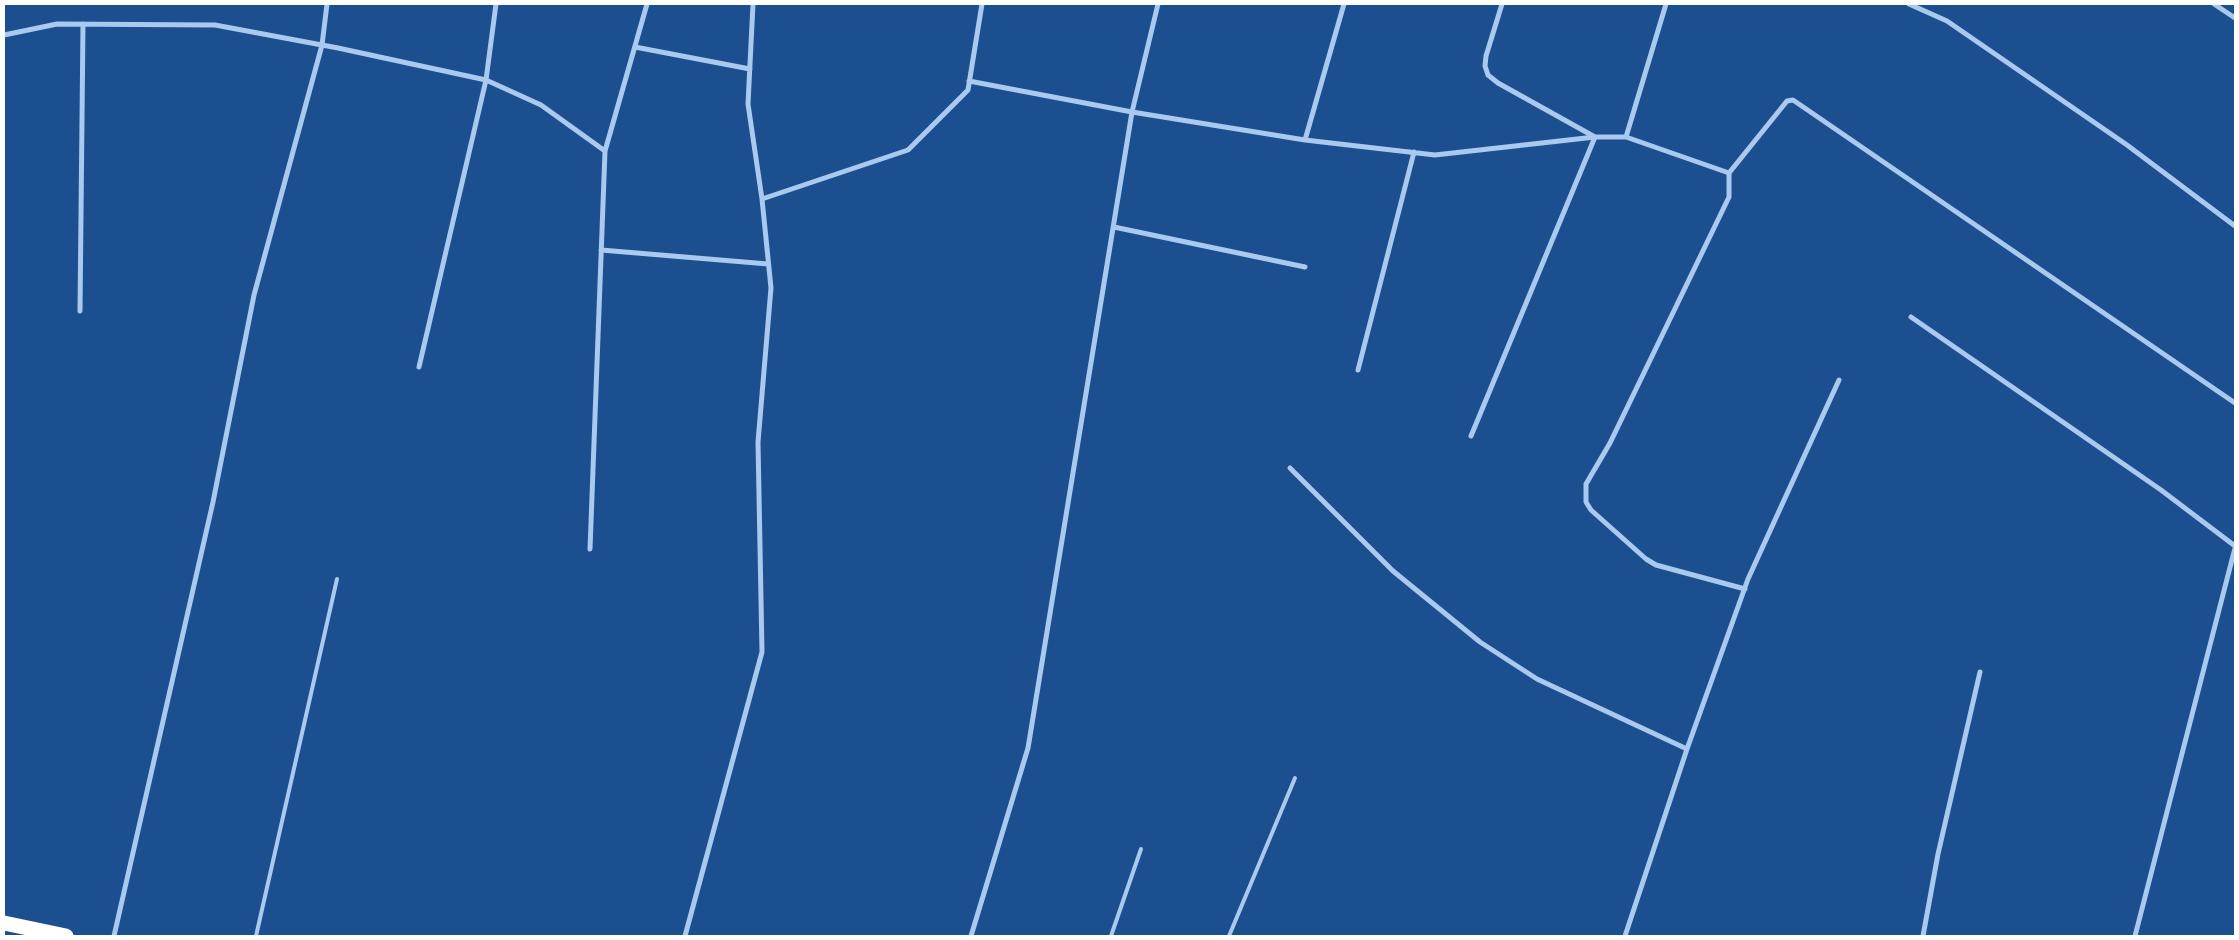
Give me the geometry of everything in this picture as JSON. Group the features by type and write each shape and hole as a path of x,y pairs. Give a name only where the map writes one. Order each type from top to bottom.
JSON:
{"highway":[{"path":"4,924 66,936"}],"street":[{"path":"114,936 213,502 254,295 322,45 327,4"},
{"path":"419,367 486,80 496,4"},
{"path":"590,549 605,151 647,4"},
{"path":"685,936 762,652 758,442 771,288 762,199 748,104 753,4"},
{"path":"762,199 908,150 968,90 982,4"},
{"path":"971,936 1028,748 1132,112 1158,4"},
{"path":"1305,140 1344,4"},
{"path":"1502,4 1486,56 1485,66 1488,75 1498,83 1595,137"},
{"path":"1626,136 1666,4"},
{"path":"1909,4 1947,21 2127,145 2235,226"},
{"path":"2214,4 2235,18"},
{"path":"4,35 57,24 215,24 486,80 541,105 605,151"},
{"path":"80,311 84,24"},
{"path":"635,48 750,70"},
{"path":"969,81 1132,112 1305,140 1435,155 1595,137 1626,136 1729,173"},
{"path":"1744,589 1656,565 1646,559 1591,510 1586,502 1585,493 1586,484 1610,443 1719,221 1729,197 1729,173 1787,101 1793,100 2235,403"},
{"path":"1471,436 1595,137"},
{"path":"1358,370 1414,152"},
{"path":"1114,227 1305,267"},
{"path":"601,250 768,264"},
{"path":"1911,317 2161,490 2235,547 2135,936"},
{"path":"1625,936 1687,749 1744,589 1839,380"},
{"path":"1290,468 1393,570 1480,642 1538,679 1687,749"},
{"path":"1923,936 1938,854 1980,672"}],"lane":[{"path":"256,936 337,579"},
{"path":"1229,936 1295,778"},
{"path":"1110,936 1142,849"}]}
